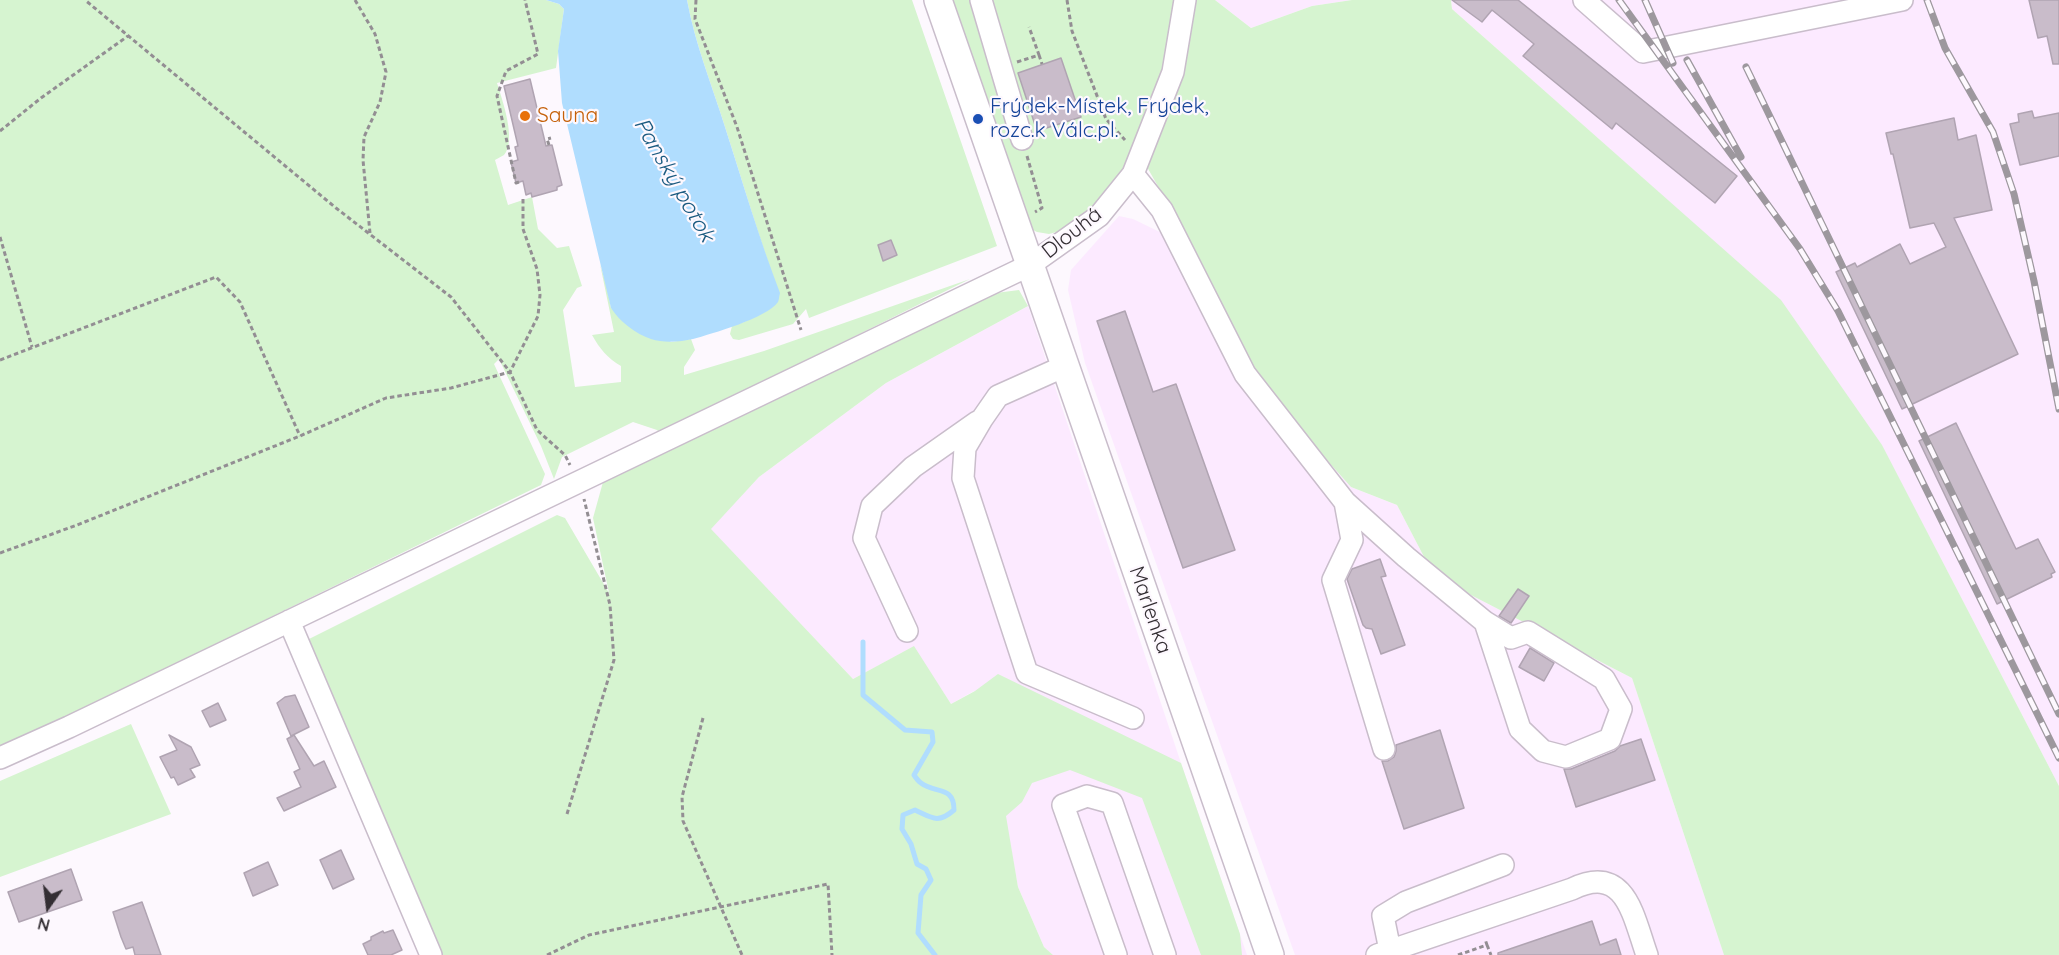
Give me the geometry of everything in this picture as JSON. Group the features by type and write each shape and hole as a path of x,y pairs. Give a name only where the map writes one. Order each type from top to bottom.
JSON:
{"main road":[{"name":"Marlenka","path":"938,0 1270,955"}],"street":[{"path":"981,0 1022,140"},
{"name":"Dlouhá","path":"0,758 1030,265 1099,216 1137,166 1173,72 1185,0"},
{"path":"1584,0 1643,52 1902,0"},
{"path":"1137,166 1162,210 1245,374 1345,502 1406,557 1485,622 1511,638 1528,632 1604,679 1621,708 1610,738 1566,757 1543,751 1520,729 1485,622"},
{"path":"1065,366 998,396 965,448 963,478 1027,673 1133,718"},
{"path":"907,631 864,538 872,506 913,467 982,419"},
{"path":"1345,502 1352,540 1333,580 1384,749"},
{"path":"290,621 431,955"},
{"path":"1116,955 1064,805 1087,796 1112,803 1165,955"},
{"path":"1503,865 1406,902 1383,916 1386,954 1572,889 1586,882 1602,881 1617,888 1627,899 1647,955"}],"path":[{"path":"86,0 370,234 451,297 510,372 537,430 565,455 579,481 610,606 614,660 567,814"},
{"path":"357,0 375,34 386,72 380,102 364,137 363,160 370,234"},
{"path":"519,182 516,183 497,96 506,71 538,54 525,0"},
{"path":"696,0 695,19 737,127 801,330"},
{"path":"1067,0 1072,31 1106,119 1137,166"},
{"path":"1029,27 1042,64"},
{"path":"0,131 41,98 128,36"},
{"path":"1002,67 1039,55"},
{"path":"549,145 548,139 551,138"},
{"path":"0,553 300,436 386,398 451,388 510,372 538,316 540,296 537,269 523,230 523,199"},
{"path":"0,237 32,347"},
{"path":"0,360 216,277 240,302 300,436"},
{"path":"702,718 682,797 683,821 742,955"},
{"path":"547,955 589,935 828,884 832,955"},
{"path":"1487,945 1491,955"}],"shaded area":[{"path":"1215,0 1352,0 1312,6 1251,28"},
{"path":"1451,0 2059,0 2059,786 1882,446 1781,301 1452,9"},
{"path":"1153,177 1264,390 1351,487 1397,505 1434,576 1632,678 1724,955 1295,955 1085,363 1068,290 1071,270 1119,216 1133,219 1164,234 1170,244"},
{"path":"1028,306 1247,955 1053,955 1044,947 1018,887 995,759 974,691 951,704 913,647 853,679 710,529 759,477 886,383"}],"green space":[{"path":"0,0 546,0 559,4 564,9 556,68 497,83 507,120 509,140 508,149 504,155 495,160 508,205 532,197 538,229 557,248 569,246 582,286 577,288 563,310 575,387 621,382 621,366 604,353 592,335 614,332 600,264 611,308 671,342 691,339 695,350 684,367 684,375 764,351 970,279 660,433 633,422 562,457 554,479 541,446 499,359 494,364 545,474 541,485 0,748"},
{"path":"687,0 912,0 997,246 809,318 806,309 793,324 739,340 733,339 730,334 732,326 772,307 779,293 699,48"},
{"path":"948,0 1182,0 1165,75 1126,167 1093,206 1064,230 1049,234 1031,229"},
{"path":"1196,0 1215,0 1251,28 1312,6 1352,0 1451,0 1452,9 1781,300 1882,445 2059,786 2059,955 1724,955 1632,678 1434,576 1397,505 1351,487 1263,389 1147,167 1175,99 1186,62"},
{"path":"1019,290 1028,306 886,383 759,477 711,529 853,679 914,646 951,704 975,691 998,674 1181,763 1240,934 1242,955 1201,955 1142,798 1070,770 1032,783 1022,802 1006,816 1018,887 1044,947 1053,955 440,955 305,641 557,515 565,518 609,593 593,518 603,482 988,294"},
{"path":"131,724 171,814 0,877 0,781"}],"water":[{"path":"546,0 687,0 704,64 780,293 778,302 772,308 763,314 725,329 693,339 672,342 645,337 614,313 562,103 558,51 564,9 559,4"}],"building":[{"path":"1452,0 1518,0 1737,176 1715,203 1616,123 1612,129 1523,56 1534,44 1492,10 1482,22"},
{"path":"2029,0 2059,0 2059,64 2053,64 2047,36 2038,38"},
{"path":"1061,58 1081,117 1037,131 1018,73"},
{"path":"530,79 546,146 552,145 562,185 557,187 557,190 532,197 531,193 526,195 523,181 516,183 511,162 518,160 515,147 518,146 504,86"},
{"path":"2032,111 2034,118 2059,113 2059,156 2020,165 2010,124 2019,122 2018,114"},
{"path":"1954,118 1958,140 1976,135 1992,210 1954,218 2018,354 1902,409 1836,272 1855,263 1857,267 1900,244 1910,264 1946,247 1934,223 1910,228 1886,133"},
{"path":"891,240 897,255 883,261 878,245"},
{"path":"1125,311 1153,392 1176,384 1235,550 1183,568 1097,321"},
{"path":"1956,423 2016,549 2038,539 2055,572 2051,574 2052,577 1997,604 1919,441"},
{"path":"1380,559 1386,576 1381,577 1405,645 1381,654 1372,629 1363,625 1347,579 1352,569"},
{"path":"1518,589 1529,596 1511,623 1499,616"},
{"path":"1530,648 1554,663 1544,681 1519,667"},
{"path":"295,695 309,727 291,736 277,703 285,697"},
{"path":"218,703 226,720 210,727 202,711"},
{"path":"1440,730 1464,808 1404,829 1382,761 1388,761 1394,757 1396,745"},
{"path":"169,735 191,747 200,765 190,769 195,777 178,785 174,777 171,778 160,757 177,750"},
{"path":"294,735 314,766 324,761 336,787 284,811 277,798 301,787 294,772 300,769 287,739"},
{"path":"1641,739 1655,780 1576,807 1564,769 1571,769 1615,751 1620,746"},
{"path":"341,850 354,879 333,889 320,860"},
{"path":"268,862 278,885 253,896 244,873"},
{"path":"71,869 82,900 19,922 8,892"},
{"path":"142,902 161,955 135,955 133,947 126,949 121,937 113,912"},
{"path":"1592,921 1600,945 1616,939 1621,955 1498,955 1498,953"},
{"path":"393,930 402,950 391,955 368,955 363,944 383,931 384,933"}],"waterway":[{"name":"Panský potok","path":"863,642 863,695 905,730 932,732 933,742 914,775 926,786 947,793 953,802 954,810 944,817 935,818 915,810 903,815 902,829 911,844 917,864 926,869 931,880 921,895 918,933 935,955"}],"railway":[{"path":"1619,0 1800,249 1838,311 2059,758"},
{"path":"1645,0 1673,63"},
{"path":"1927,0 1945,48 1993,132 2014,194 2059,409"},
{"path":"1687,60 1741,157"},
{"path":"1746,67 2059,714"}],"place":[{"name":"Sauna","path":"525,116"},
{"name":"Frýdek-Místek, Frýdek, rozc.k Válc.pl.","path":"978,119"}]}
